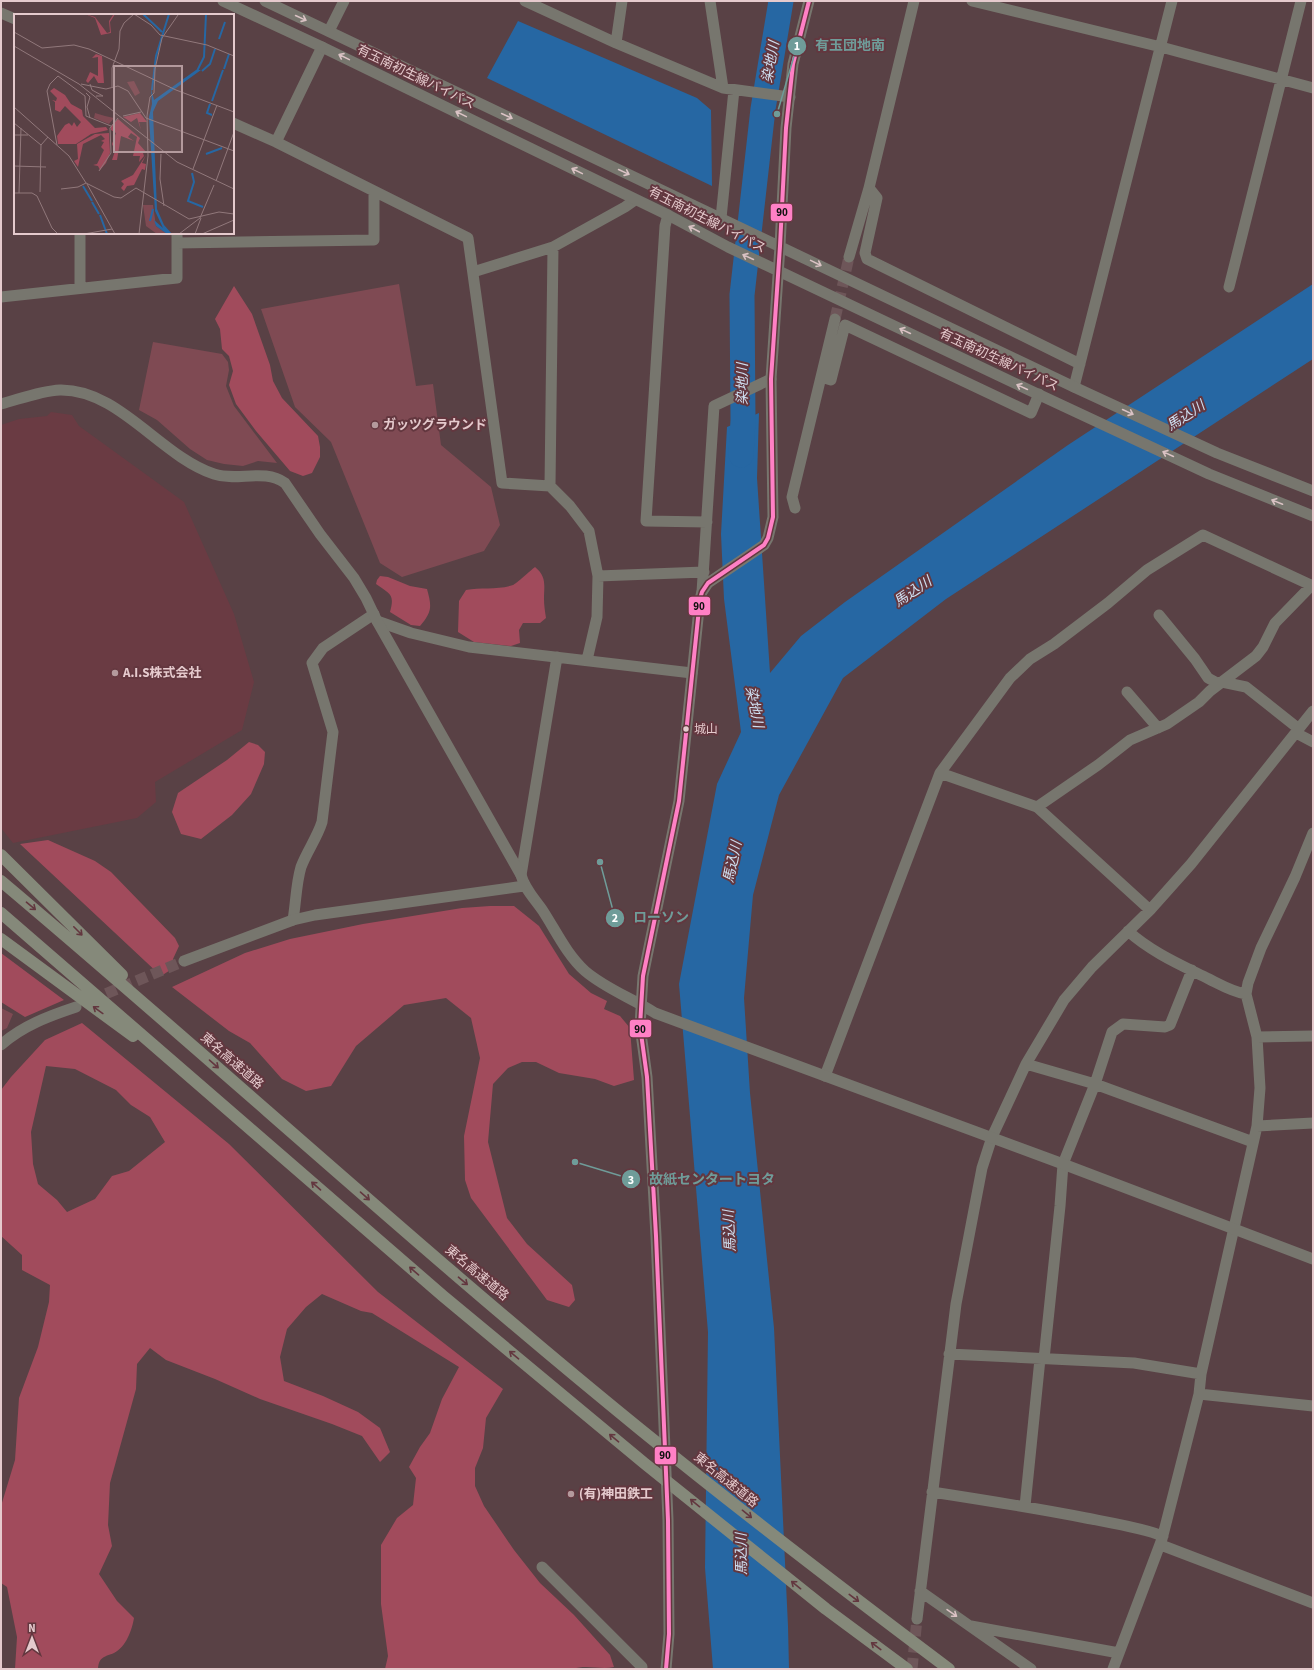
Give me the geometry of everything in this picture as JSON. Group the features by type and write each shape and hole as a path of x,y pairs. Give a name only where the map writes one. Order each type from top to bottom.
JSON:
{"highway":[{"path":"1,855 193,1045"},
{"name":"東名高速道路","path":"1,881 193,1045 459,1277 640,1428 822,1574 949,1669"},
{"path":"1,913 443,1296 644,1463 826,1609 907,1669"},
{"path":"1,939 208,1092"}],"street":[{"name":"有玉南初生線バイパス","path":"223,1 322,47 668,215 728,247 1070,409 1204,470 1313,516"},
{"name":"有玉南初生線バイパス","path":"265,1 1074,387 1217,453 1313,491"},
{"path":"329,31 344,1"},
{"path":"525,1 540,4 616,43 728,89 787,97"},
{"path":"616,43 622,1"},
{"path":"710,1 728,89 726,220"},
{"path":"702,592 708,583 764,545 768,538 773,517 771,379 779,271 787,97 793,64 809,1"},
{"path":"849,257 868,188 914,1"},
{"path":"972,1 1160,46 1281,81 1313,88"},
{"path":"1074,387 1172,1"},
{"path":"1229,287 1301,1"},
{"path":"1,13 14,19"},
{"path":"276,142 322,47"},
{"path":"234,123 276,142 468,238 502,483 550,486 570,506 589,531 598,576 597,617 587,660"},
{"path":"868,188 877,198 865,253 867,259 1080,364"},
{"path":"1,297 177,278 177,238 374,240 374,191"},
{"path":"472,272 553,247 635,200"},
{"path":"668,215 664,226 646,521 707,522"},
{"path":"80,234 80,288"},
{"path":"550,486 553,247"},
{"path":"795,508 792,497 835,319"},
{"path":"821,377 832,380 845,324 1031,412 1039,394"},
{"path":"666,1669 669,1634 668,1520 656,1236 647,1077 640,1026 643,976 679,801 704,572 714,406 771,379"},
{"path":"1,404 42,393 61,390 86,394 101,400 119,411 190,464 201,469 215,474 232,477 259,475 277,477 285,483 320,534 354,578 522,881 542,909 569,954 584,970 612,989 655,1013 992,1137 1313,1259"},
{"path":"825,1076 940,773 1010,678 1030,659 1054,644 1108,603 1147,570 1203,535 1313,586 1275,624 1263,648 1256,656 1220,683 1199,702 1167,724 1130,740 1098,765 1037,807"},
{"path":"598,576 704,572"},
{"path":"1159,615 1195,659 1208,678 1220,683 1246,688 1313,742"},
{"path":"375,618 411,633 469,647 692,673"},
{"path":"293,920 301,868 318,834 322,822 333,742 331,725 312,663 323,648 375,618"},
{"path":"522,881 557,657"},
{"path":"1127,692 1158,728"},
{"path":"917,1619 956,1304 982,1168 992,1137 1026,1064 1064,1000 1092,967 1150,910 1191,864 1313,711"},
{"path":"940,773 1037,807 1150,910"},
{"path":"1113,1669 1162,1540 1199,1394 1201,1374 1235,1229 1257,1126 1260,1088 1257,1037 1246,994 1248,983 1313,833"},
{"path":"184,961 293,920 522,881"},
{"path":"1128,931 1143,943 1192,970 1236,992 1246,994"},
{"path":"1025,1506 1060,1206 1063,1164 1095,1084 1112,1032 1123,1024 1168,1027 1172,1023 1192,970"},
{"path":"1,1046 23,1028 47,1017 76,1007"},
{"path":"1257,1037 1313,1036"},
{"path":"1026,1064 1095,1084 1253,1142"},
{"path":"1257,1126 1313,1123"},
{"path":"950,1354 1134,1363 1201,1374"},
{"path":"1199,1394 1313,1406"},
{"path":"932,1492 1025,1506 1153,1532 1162,1540 1313,1603"},
{"path":"542,1567 644,1668"},
{"path":"920,1591 1031,1669"},
{"path":"971,1626 1119,1653"}],"shaded area":[{"name":"ガッツグラウンド","path":"399,284 416,386 433,384 441,445 491,487 500,525 484,551 402,577 380,563 331,442 295,407 261,309"},
{"path":"234,286 252,314 270,365 273,381 282,398 318,436 320,457 312,473 303,476 290,471 256,431 236,404 229,385 233,371 229,356 222,349 220,329 215,319"},
{"path":"153,342 222,354 228,362 229,370 226,386 234,406 277,463 258,461 243,466 207,460 190,449 157,420 139,410"},
{"name":"A.I.S株式会社","path":"51,412 72,415 79,426 184,502 234,614 254,682 242,730 155,782 156,802 137,818 13,843 1,828 1,425 19,419 47,416"},
{"path":"535,567 541,574 544,582 544,604 546,618 540,623 523,623 519,630 520,643 511,646 474,642 458,632 459,601 466,590 507,587 513,585"},
{"path":"380,576 388,577 410,586 427,589 430,600 430,609 427,617 420,626 411,625 390,612 392,601 390,595 376,584"},
{"path":"249,742 258,745 265,752 264,764 251,794 232,815 201,839 181,834 172,812 178,793 227,760"},
{"path":"48,840 95,861 111,872 175,938 179,946 173,959 175,967 161,976 20,844"},
{"path":"514,906 539,926 569,974 591,993 607,1001 604,1009 620,1016 630,1028 634,1080 614,1086 595,1079 559,1073 536,1062 522,1062 508,1068 493,1084 488,1142 507,1218 527,1244 572,1285 575,1300 569,1307 547,1300 471,1198 465,1180 464,1136 480,1058 471,1018 446,998 404,1005 356,1046 331,1086 306,1091 282,1079 250,1043 229,1031 172,987 245,953 290,939 363,924 462,908"},
{"path":"1,953 64,1000 25,1017 1,1002"},
{"path":"1,1008 13,1014 7,1028 1,1031"},
{"path":"82,1023 229,1144 378,1292 503,1389 486,1418 483,1448 475,1468 475,1486 484,1506 514,1550 540,1583 574,1615 610,1655 614,1667 583,1667 573,1669 385,1669 388,1656 381,1604 381,1545 397,1518 413,1505 416,1478 409,1467 430,1433 442,1399 459,1367 372,1313 361,1311 322,1294 306,1307 287,1329 280,1357 284,1381 323,1396 358,1412 380,1428 390,1452 380,1462 362,1436 260,1399 215,1379 166,1360 150,1348 137,1364 136,1389 110,1483 108,1525 112,1546 99,1574 117,1601 134,1618 130,1633 122,1647 114,1653 101,1659 98,1669 15,1669 17,1637 7,1587 1,1583 1,1506 15,1460 19,1398 38,1347 49,1302 50,1285 22,1270 22,1255 1,1236 1,1090 45,1040","holes":["46,1066 75,1069 116,1090 131,1105 150,1117 165,1142 129,1171 112,1176 95,1199 67,1212 57,1200 38,1184 33,1164 31,1132"]}],"water":[{"path":"518,21 697,98 711,110 712,186 487,78"},
{"name":"馬込川","path":"1313,284 1313,359 946,599 843,678 779,795 753,895 744,998 750,1093 774,1328 789,1669 713,1669 705,1568 708,1332 679,984 717,784 741,732 724,599 721,534 727,427 759,413 757,478 770,673 801,636 845,602 1068,445"}],"waterway":[{"name":"染地川","path":"741,455 743,420 742,295 763,109 781,1"}],"tunnel":[{"path":"835,319 849,257"},
{"path":"91,1000 184,961"},
{"path":"912,1669 917,1619"}],"transit line":[{"name":"90","path":"666,1669 669,1634 668,1520 656,1236 647,1077 640,1026 643,976 679,801 700,599 702,592 708,583 764,545 768,538 773,517 771,379 786,128 793,64 809,1"}],"place":[{"name":"有玉団地南","path":"777,114"},
{"name":"ガッツグラウンド","path":"375,425"},
{"name":"A.I.S株式会社","path":"115,673"},
{"name":"城山","path":"686,729"},
{"name":"ローソン","path":"600,862"},
{"name":"故紙センタートヨタ","path":"575,1162"},
{"name":"(有)神田鉄工","path":"571,1494"}]}
